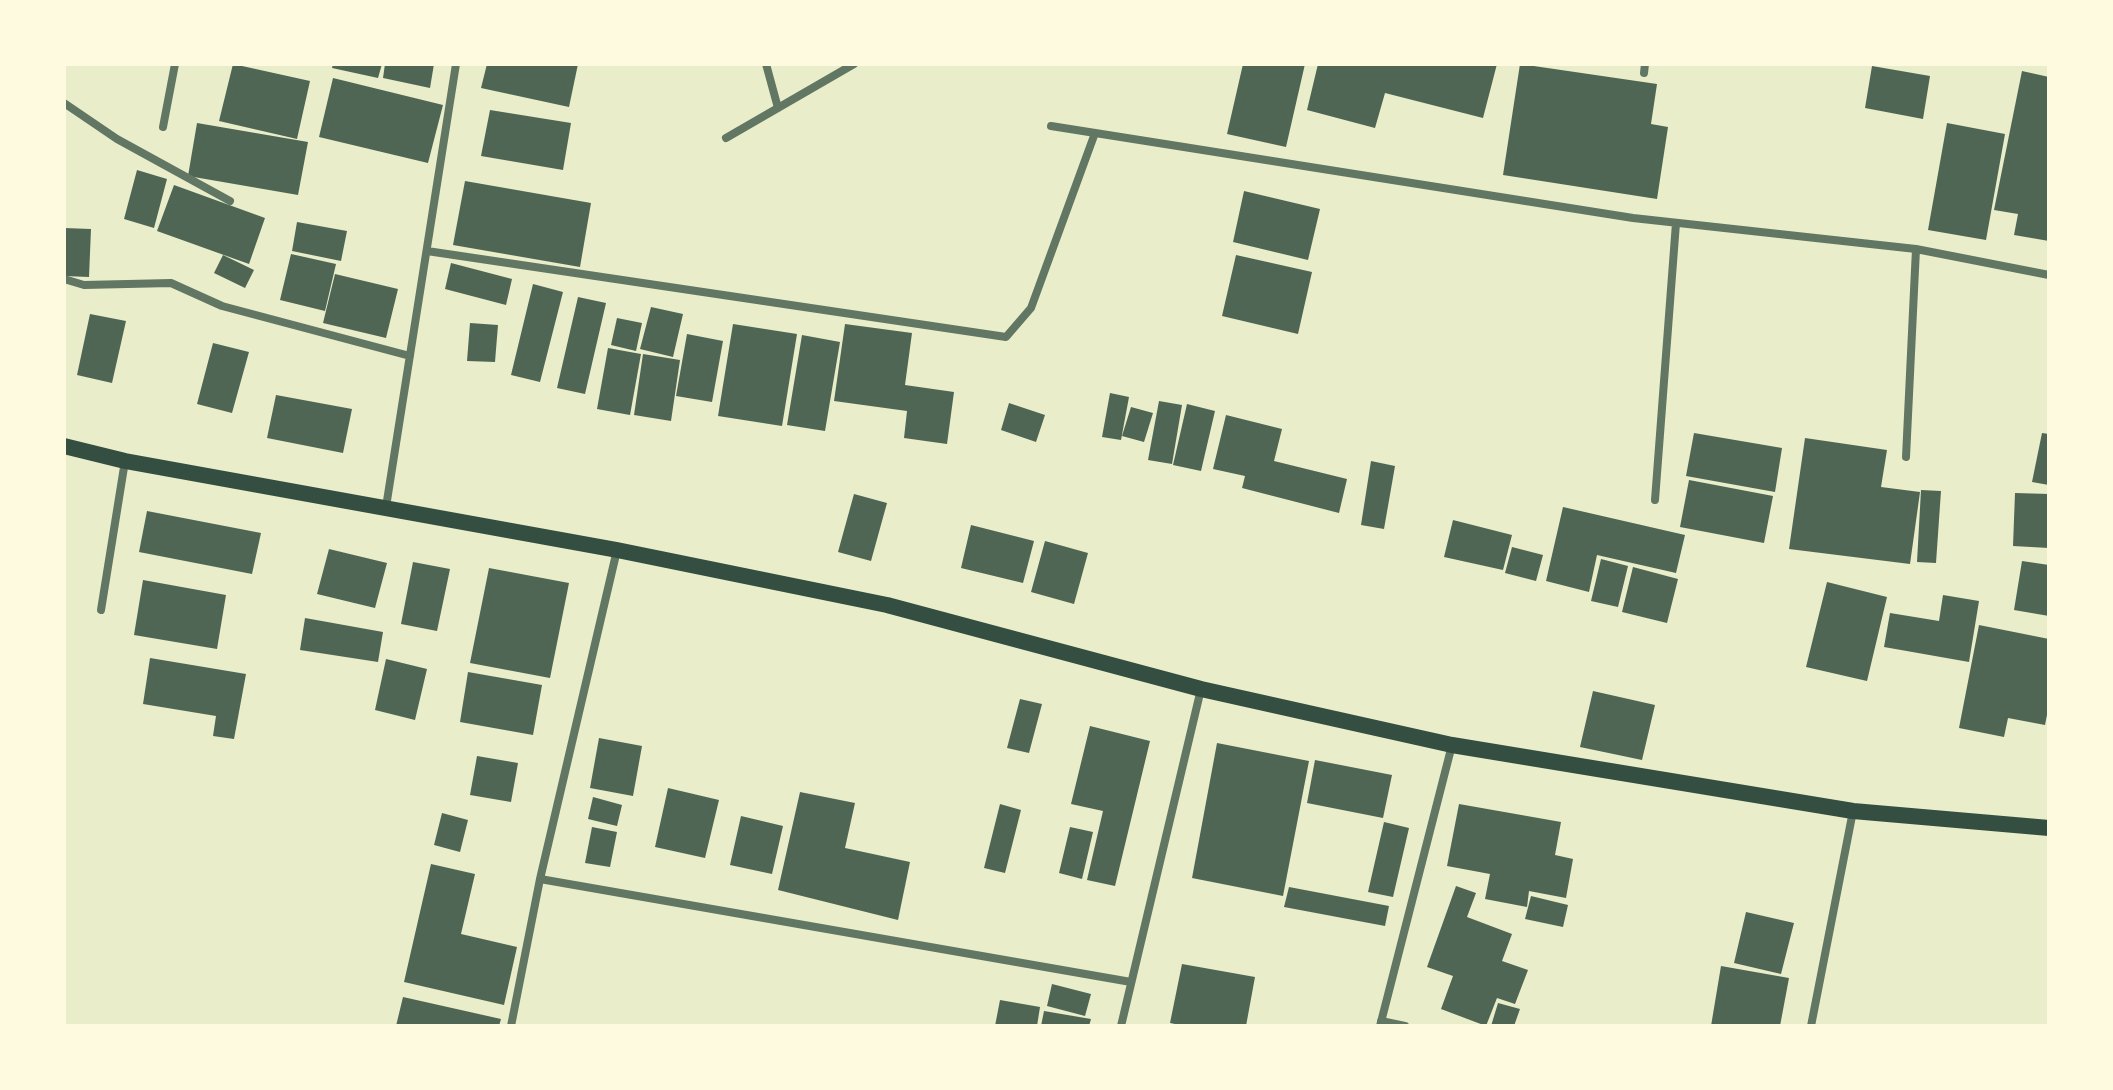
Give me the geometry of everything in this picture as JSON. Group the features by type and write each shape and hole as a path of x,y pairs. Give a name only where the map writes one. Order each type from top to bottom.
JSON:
{"main road":[{"path":"64,446 125,461 617,550 887,605 1201,689 1452,745 1853,811 2049,828"}],"street":[{"path":"163,127 175,64"},
{"path":"386,507 456,64"},
{"path":"766,64 778,108"},
{"path":"726,138 854,64"},
{"path":"64,103 117,139 230,201"},
{"path":"1051,126 1676,223 1916,249 2049,275"},
{"path":"427,251 1006,337 1031,308 1095,133"},
{"path":"1655,500 1676,223"},
{"path":"1906,457 1916,249"},
{"path":"64,279 84,285 171,283 222,306 410,356"},
{"path":"101,610 125,461"},
{"path":"511,1026 540,879 617,550"},
{"path":"1121,1026 1201,689"},
{"path":"1405,1026 1380,1023 1452,745"},
{"path":"1811,1026 1853,811"},
{"path":"540,879 1131,982"}],"building":[{"path":"233,64 310,81 297,139 219,121"},
{"path":"333,64 382,64 378,78 332,68"},
{"path":"385,64 434,64 430,88 383,78"},
{"path":"487,64 578,64 569,107 481,88"},
{"path":"1243,64 1305,64 1286,147 1227,134"},
{"path":"1318,64 1497,64 1483,118 1385,93 1375,128 1307,110"},
{"path":"1520,64 1657,84 1651,124 1668,127 1657,199 1503,175"},
{"path":"1872,66 1930,76 1923,119 1865,108"},
{"path":"2022,71 2049,77 2049,241 2014,235 2018,214 1994,210"},
{"path":"333,78 443,105 428,163 319,137"},
{"path":"490,110 571,123 563,170 481,156"},
{"path":"197,123 308,142 298,195 188,176"},
{"path":"1947,123 2005,134 1986,240 1928,230"},
{"path":"137,170 167,179 154,228 124,219"},
{"path":"465,181 591,203 580,267 453,245"},
{"path":"174,185 265,218 249,264 157,231"},
{"path":"1244,191 1320,209 1308,260 1233,242"},
{"path":"297,222 347,231 341,261 292,251"},
{"path":"64,228 91,229 89,277 64,276"},
{"path":"291,254 336,264 325,311 280,300"},
{"path":"223,255 254,270 245,288 214,273"},
{"path":"1236,255 1312,272 1298,334 1222,316"},
{"path":"451,263 512,279 506,305 445,289"},
{"path":"335,274 398,289 386,338 323,323"},
{"path":"533,284 563,292 540,382 511,375"},
{"path":"578,297 606,303 585,394 557,388"},
{"path":"651,307 683,314 673,357 640,349"},
{"path":"90,314 126,321 112,383 77,375"},
{"path":"617,318 642,323 636,351 611,345"},
{"path":"470,323 498,325 495,362 467,361"},
{"path":"733,324 797,334 782,426 718,416"},
{"path":"845,324 912,333 905,385 954,392 947,444 904,438 907,411 834,401"},
{"path":"687,334 723,341 712,402 676,396"},
{"path":"802,335 840,342 825,431 787,425"},
{"path":"213,343 249,352 232,413 197,404"},
{"path":"608,348 641,354 630,415 597,409"},
{"path":"643,354 680,360 671,421 634,415"},
{"path":"1110,393 1129,397 1121,440 1102,437"},
{"path":"276,395 352,409 343,453 267,438"},
{"path":"1159,401 1182,405 1172,464 1148,460"},
{"path":"1009,403 1045,415 1036,442 1001,430"},
{"path":"1187,404 1215,411 1201,471 1173,465"},
{"path":"1131,407 1153,413 1144,442 1122,436"},
{"path":"1226,415 1282,429 1274,461 1347,479 1339,513 1242,488 1245,476 1213,469"},
{"path":"1694,433 1782,448 1775,492 1686,476"},
{"path":"2042,433 2049,434 2049,485 2032,482"},
{"path":"1805,438 1887,450 1881,487 1920,492 1910,564 1789,549"},
{"path":"1371,461 1395,466 1384,529 1361,525"},
{"path":"1689,480 1773,496 1764,543 1680,527"},
{"path":"1921,490 1941,491 1936,563 1917,562"},
{"path":"2015,493 2049,494 2049,548 2013,546"},
{"path":"854,494 887,503 871,561 838,552"},
{"path":"1563,507 1685,535 1676,573 1597,555 1589,592 1546,581"},
{"path":"147,511 261,533 252,574 139,552"},
{"path":"1453,520 1512,535 1503,570 1444,557"},
{"path":"971,525 1034,541 1023,583 961,568"},
{"path":"1045,541 1088,553 1074,604 1031,592"},
{"path":"1512,547 1543,555 1536,581 1505,573"},
{"path":"329,549 387,563 375,608 317,594"},
{"path":"1601,559 1628,566 1618,607 1591,601"},
{"path":"2022,561 2049,565 2049,616 2014,610"},
{"path":"413,562 450,569 437,631 401,624"},
{"path":"1633,567 1678,579 1667,623 1622,612"},
{"path":"489,568 569,583 550,678 470,663"},
{"path":"143,580 226,595 217,649 134,635"},
{"path":"1827,582 1887,597 1867,681 1806,667"},
{"path":"1943,595 1979,601 1969,662 1884,647 1890,613 1939,621"},
{"path":"305,618 383,632 378,662 300,650"},
{"path":"1979,625 2049,639 2049,705 2045,725 2008,718 2004,737 1959,728"},
{"path":"150,658 246,674 234,739 213,736 216,716 143,704"},
{"path":"386,659 427,669 415,720 375,710"},
{"path":"468,672 542,685 533,735 460,722"},
{"path":"1593,691 1655,705 1642,760 1580,747"},
{"path":"1020,699 1042,704 1029,753 1007,748"},
{"path":"1090,726 1150,741 1115,886 1087,880 1103,811 1071,804"},
{"path":"599,738 642,746 633,796 590,788"},
{"path":"1217,743 1309,761 1283,896 1192,878"},
{"path":"477,756 518,763 511,802 470,795"},
{"path":"1315,760 1392,775 1383,818 1307,803"},
{"path":"668,788 719,800 705,858 655,847"},
{"path":"800,792 855,803 845,848 910,862 898,920 778,890"},
{"path":"593,797 622,805 617,826 588,819"},
{"path":"1000,804 1021,810 1005,873 984,868"},
{"path":"1459,804 1561,822 1555,855 1573,859 1566,898 1529,891 1527,907 1485,899 1490,874 1447,866"},
{"path":"442,813 468,820 460,852 434,845"},
{"path":"741,816 783,826 772,874 730,865"},
{"path":"1384,822 1409,828 1393,897 1368,892"},
{"path":"592,827 617,832 610,867 585,863"},
{"path":"1070,827 1093,832 1082,879 1059,873"},
{"path":"431,864 475,874 461,934 517,947 504,1005 404,982"},
{"path":"1456,886 1476,893 1467,917 1512,934 1502,961 1528,970 1515,1004 1497,998 1486,1026 1441,1009 1453,976 1427,967"},
{"path":"1289,887 1389,906 1385,926 1284,907"},
{"path":"1531,896 1568,905 1563,927 1525,919"},
{"path":"1746,912 1794,923 1781,974 1734,963"},
{"path":"1182,964 1255,977 1246,1026 1185,1026 1170,1023"},
{"path":"1721,966 1789,978 1780,1026 1711,1026"},
{"path":"1052,984 1091,994 1085,1016 1047,1006"},
{"path":"403,997 501,1019 499,1026 396,1026"},
{"path":"1000,1000 1040,1007 1037,1026 995,1026"},
{"path":"1498,1003 1520,1009 1514,1026 1491,1026"},
{"path":"1044,1011 1091,1019 1089,1026 1041,1026"}]}
